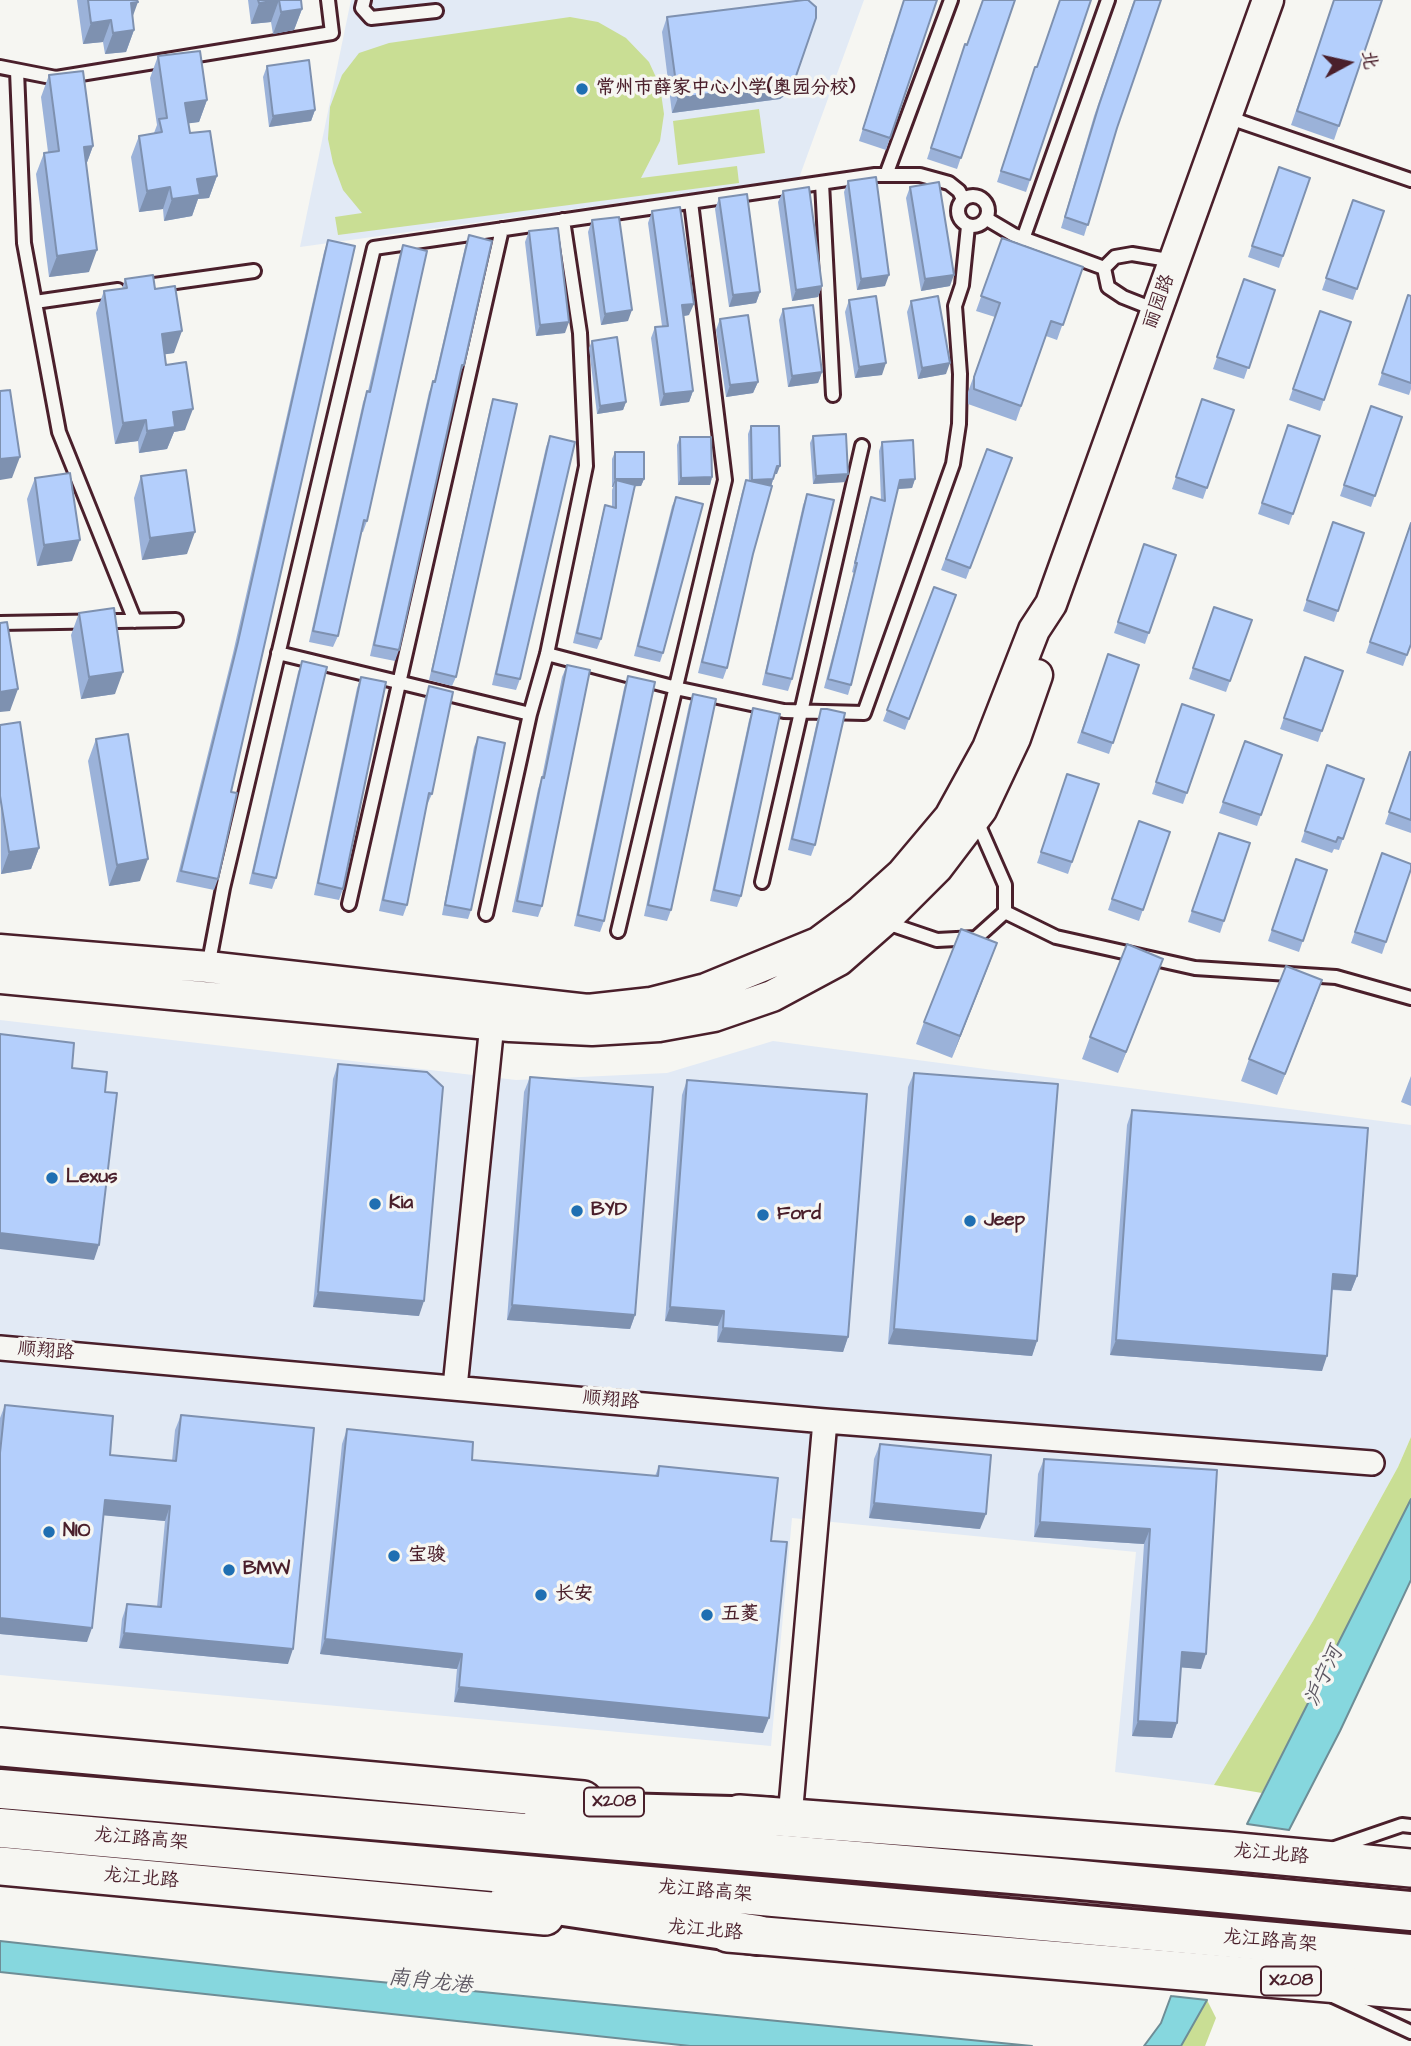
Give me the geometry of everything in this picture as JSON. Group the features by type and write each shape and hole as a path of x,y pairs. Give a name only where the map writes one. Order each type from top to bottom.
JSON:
{"highway":[{"name":"龙江路高架","path":"0,1789 1060,1878 1411,1911"},
{"path":"122,1799 780,1817"},
{"name":"龙江路高架","path":"0,1828 1411,1954"},
{"path":"117,1838 758,1936"}],"main road":[{"name":"龙江北路","path":"0,1748 780,1817 1411,1868"},
{"name":"龙江北路","path":"0,1866 758,1936 1411,1990"}],"street":[{"name":"丽园路","path":"1051,604 1268,0"},
{"path":"0,978 492,1024 592,1030 659,1026 714,1016 772,996 839,960 937,868 975,817 1016,738 1053,626 1051,604"},
{"path":"0,950 208,967 588,1010 651,1003 706,989 818,943 861,911 902,874 950,817 988,748 1034,630 1051,604"},
{"path":"456,1387 492,1024"},
{"name":"顺翔路","path":"0,1348 825,1421 1372,1463"},
{"path":"780,1817 825,1421"}],"lane":[{"path":"0,68 56,78 332,33 328,0"},
{"path":"364,0 362,8 371,18 436,11"},
{"path":"886,175 951,0"},
{"path":"1023,239 1108,0"},
{"path":"17,71 24,243 60,432 135,621"},
{"path":"1226,117 1411,180"},
{"path":"208,967 223,888 374,248 886,175 920,176 949,183 963,199"},
{"path":"822,183 832,396"},
{"path":"973,195 983,198 989,208 987,219 979,226 968,226 960,220 958,209 963,199 973,195"},
{"path":"618,931 725,480 691,202"},
{"path":"987,219 1023,239 1104,268"},
{"path":"486,914 530,714 547,654 586,467 580,333 563,220"},
{"path":"547,654 676,688 784,711 864,713 953,464 959,424 960,374 956,306 962,285 968,226"},
{"path":"349,904 502,229"},
{"path":"1104,268 1115,257 1132,254 1175,261"},
{"path":"1104,268 1108,287 1123,297 1157,310"},
{"path":"35,302 254,271"},
{"path":"762,882 863,446"},
{"path":"0,623 176,620"},
{"path":"278,653 530,714"},
{"path":"883,921 937,940 976,938 1005,912 1005,885 975,817"},
{"path":"1005,912 1056,937 1195,968 1336,977 1411,998"},
{"path":"1307,1858 1402,1825 1411,1826"},
{"path":"1301,1981 1411,2032"}],"shaded area":[{"name":"常州市薛家中心小学(奥园分校)","path":"351,0 864,0 799,178 300,247"},
{"path":"0,1020 516,1080 667,1073 773,1041 1411,1125 1411,1437 1398,1467 1313,1621 1214,1785 1115,1772 1136,1552 792,1518 771,1746 0,1675"}],"green space":[{"path":"570,17 598,22 626,38 649,62 660,86 664,114 660,141 641,178 737,166 739,183 338,235 335,217 362,213 343,190 333,163 328,139 330,107 342,75 359,53 389,43"},
{"path":"759,109 765,153 678,165 673,121"},
{"path":"1411,1437 1411,1499 1262,1793 1214,1785 1313,1621 1398,1467"},
{"path":"1207,2000 1216,2018 1205,2046 1181,2046"}],"water":[{"name":"沪宁河","path":"1411,1499 1411,1580 1340,1731 1289,1830 1247,1824"},
{"path":"0,1941 279,1972 1032,2046 690,2046 0,1972"},
{"path":"1171,1996 1207,2000 1181,2046 1144,2046 1161,2023"}],"building":[{"path":"88,0 137,0 138,2 131,3 134,30 113,33 111,20 91,23"},
{"path":"258,0 279,0 259,3"},
{"path":"279,0 301,0 302,9 281,12"},
{"path":"808,0 816,7 816,18 796,76 786,84 678,98 667,17"},
{"path":"904,0 937,0 890,138 863,129"},
{"path":"983,0 1015,0 961,158 931,148 965,44 967,45"},
{"path":"1060,0 1091,0 1030,180 1001,171"},
{"path":"1135,0 1161,0 1117,128 1088,225 1065,217"},
{"path":"1334,0 1382,0 1339,126 1297,111"},
{"path":"200,51 207,100 185,103 190,133 210,131 217,176 197,179 200,195 172,199 170,187 147,191 139,136 162,132 159,119 167,118 158,56"},
{"path":"309,60 315,110 273,116 267,66"},
{"path":"83,71 93,146 84,147 97,250 57,256 44,153 59,151 49,75"},
{"path":"1279,167 1310,178 1283,256 1252,246"},
{"path":"876,177 889,275 861,279 848,181"},
{"path":"939,182 954,275 925,279 910,187"},
{"path":"809,187 822,286 796,290 783,191"},
{"path":"747,194 760,292 733,295 719,198"},
{"path":"1353,200 1384,211 1357,289 1326,278"},
{"path":"680,207 694,304 682,305 693,391 664,394 655,327 668,326 652,211"},
{"path":"619,217 632,310 605,314 592,220"},
{"path":"558,228 569,322 540,325 529,231"},
{"path":"469,235 492,241 399,650 374,645 433,381 435,382"},
{"path":"1002,238 1083,267 1063,325 1051,321 1021,406 974,389 974,377 1000,303 981,296"},
{"path":"328,240 355,246 231,792 237,793 218,879 181,871 238,642"},
{"path":"403,245 427,251 367,521 364,520 338,636 313,631"},
{"path":"153,275 155,289 175,286 182,331 162,334 166,365 186,362 193,409 173,412 175,427 147,431 146,420 123,423 104,291 127,288 125,279"},
{"path":"1244,279 1275,290 1249,368 1217,357"},
{"path":"1408,295 1411,296 1411,383 1382,373"},
{"path":"876,296 886,363 859,367 849,300"},
{"path":"938,296 950,363 922,368 911,301"},
{"path":"813,305 822,372 792,376 783,309"},
{"path":"1320,311 1351,322 1324,400 1293,389"},
{"path":"748,315 758,382 730,385 720,319"},
{"path":"617,337 626,402 600,406 592,341"},
{"path":"10,390 20,457 0,459 0,391"},
{"path":"493,399 517,404 456,677 432,671"},
{"path":"1202,399 1234,410 1207,488 1176,477"},
{"path":"1371,406 1402,417 1375,496 1344,485"},
{"path":"1288,425 1320,436 1293,514 1262,503"},
{"path":"751,426 779,426 780,466 777,466 773,479 752,480"},
{"path":"846,434 848,474 816,476 813,436"},
{"path":"550,436 575,442 520,679 496,674"},
{"path":"680,437 711,437 712,477 681,478"},
{"path":"913,440 915,479 900,480 851,685 828,679 871,497 885,501 882,442"},
{"path":"987,449 1012,458 970,568 946,559"},
{"path":"615,452 644,452 644,479 615,479"},
{"path":"186,470 195,532 150,538 141,476"},
{"path":"70,473 80,540 44,545 35,478"},
{"path":"616,480 635,485 601,639 577,633 605,505 616,508"},
{"path":"746,480 772,486 753,554 727,668 702,662"},
{"path":"807,494 834,500 792,679 766,673"},
{"path":"676,497 703,504 663,653 638,646"},
{"path":"1333,522 1364,533 1338,611 1307,600"},
{"path":"1411,523 1411,644 1407,655 1370,642"},
{"path":"1144,544 1176,555 1149,633 1118,622"},
{"path":"934,587 956,595 909,719 887,710"},
{"path":"1214,607 1252,620 1230,681 1193,668"},
{"path":"114,608 123,672 89,677 79,613"},
{"path":"7,622 18,689 0,692 0,623"},
{"path":"1108,654 1139,665 1113,743 1082,732"},
{"path":"1305,657 1343,671 1322,731 1284,718"},
{"path":"302,661 327,667 276,878 253,873"},
{"path":"567,665 590,670 542,906 517,901"},
{"path":"628,676 655,682 604,921 578,915"},
{"path":"361,677 386,682 343,889 318,883"},
{"path":"429,686 453,692 432,794 429,793 407,905 383,900"},
{"path":"693,694 716,699 671,910 648,905"},
{"path":"1182,704 1214,715 1187,793 1156,782"},
{"path":"753,708 780,714 741,896 714,890"},
{"path":"821,709 845,713 815,845 792,839"},
{"path":"20,722 39,848 9,852 0,796 0,725"},
{"path":"128,734 148,859 117,865 96,739"},
{"path":"478,737 505,743 471,910 445,905"},
{"path":"1245,741 1282,755 1261,815 1223,802"},
{"path":"1411,752 1411,820 1389,812"},
{"path":"1327,765 1364,779 1343,839 1338,837 1336,842 1305,831"},
{"path":"1067,774 1099,784 1072,862 1041,852"},
{"path":"1139,821 1170,832 1143,910 1112,899"},
{"path":"1219,833 1250,843 1224,921 1192,911"},
{"path":"1382,853 1411,864 1386,942 1355,932"},
{"path":"1296,859 1327,870 1303,941 1272,930"},
{"path":"961,929 997,943 960,1036 924,1022"},
{"path":"1127,944 1163,959 1126,1052 1090,1037"},
{"path":"1286,966 1322,980 1285,1074 1249,1059"},
{"name":"Lexus","path":"0,1034 74,1043 72,1068 107,1072 105,1092 117,1093 99,1245 0,1233"},
{"name":"Kia","path":"338,1064 427,1072 443,1087 424,1301 318,1292"},
{"name":"Jeep","path":"914,1073 1058,1084 1037,1341 894,1329"},
{"name":"BYD","path":"530,1077 653,1087 635,1315 512,1305"},
{"name":"Ford","path":"687,1080 867,1094 848,1337 723,1328 724,1311 670,1307"},
{"path":"1132,1110 1368,1128 1357,1276 1333,1274 1327,1356 1116,1340"},
{"path":"5,1405 113,1416 110,1455 176,1461 181,1415 314,1428 293,1649 124,1633 127,1604 161,1607 170,1506 105,1500 92,1628 0,1618 0,1453"},
{"path":"347,1429 473,1442 472,1460 658,1476 659,1466 778,1478 771,1541 787,1542 769,1718 459,1687 462,1654 325,1639"},
{"path":"880,1444 991,1455 986,1514 874,1503"},
{"path":"1044,1459 1217,1470 1206,1654 1182,1652 1177,1723 1138,1721 1150,1529 1040,1522"}],"place":[{"name":"常州市薛家中心小学(奥园分校)","path":"582,89"},
{"name":"Lexus","path":"52,1178"},
{"name":"Kia","path":"375,1204"},
{"name":"BYD","path":"577,1211"},
{"name":"Ford","path":"763,1215"},
{"name":"Jeep","path":"970,1221"},
{"name":"NIO","path":"49,1532"},
{"name":"宝骏","path":"394,1556"},
{"name":"BMW","path":"229,1570"},
{"name":"长安","path":"541,1595"},
{"name":"五菱","path":"707,1615"}],"water label":[{"name":"南肖龙港","path":"430,1983"}]}
